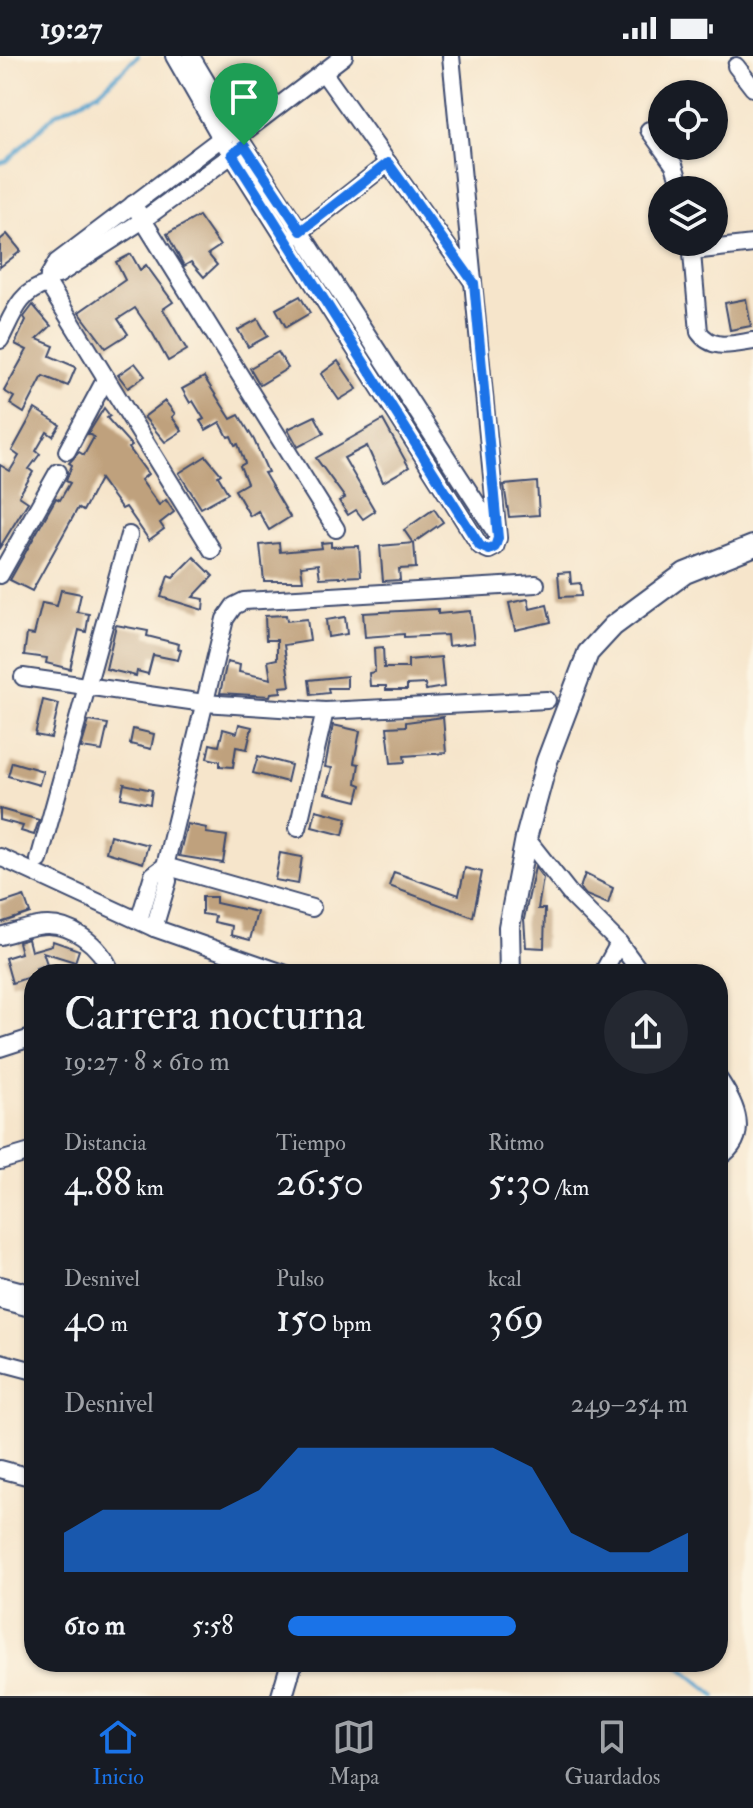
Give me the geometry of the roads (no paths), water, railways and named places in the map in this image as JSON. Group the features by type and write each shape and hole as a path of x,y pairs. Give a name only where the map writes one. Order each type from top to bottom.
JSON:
{"main road":[{"path":"510,964 509,927 526,838 552,748 583,664 595,642 685,573 753,546"},
{"path":"282,1696 289,1672"}],"street":[{"path":"174,56 301,231 498,538"},
{"path":"191,56 288,242 480,546 489,550 495,547 498,538 451,56"},
{"path":"0,340 23,298 33,288 143,220 236,139 344,56"},
{"path":"736,66 753,88"},
{"path":"323,72 474,283"},
{"path":"49,280 57,262 133,204 236,139"},
{"path":"288,242 388,163"},
{"path":"133,204 336,529"},
{"path":"728,245 753,244"},
{"path":"693,256 699,332 703,338 716,345 753,341"},
{"path":"49,280 212,550"},
{"path":"67,451 106,378"},
{"path":"0,575 58,472"},
{"path":"39,860 129,535"},
{"path":"146,924 153,875 165,866 225,619 234,606 244,601 536,584"},
{"path":"23,677 204,703 325,711 547,700"},
{"path":"298,828 325,711"},
{"path":"526,838 571,895 619,943 635,964"},
{"path":"0,857 146,924 250,964"},
{"path":"165,866 312,908"},
{"path":"0,936 40,925 59,927 95,945 108,964"},
{"path":"607,964 619,943"},
{"path":"0,1048 24,1040"},
{"path":"728,1092 740,1119 728,1150"},
{"path":"0,1161 24,1154"},
{"path":"0,1285 24,1291"},
{"path":"0,1300 24,1306"},
{"path":"0,1362 24,1368"},
{"path":"0,1469 24,1475"}],"waterway":[{"path":"0,163 7,161 55,114 99,92 138,56"},
{"path":"686,1672 716,1696"}]}
